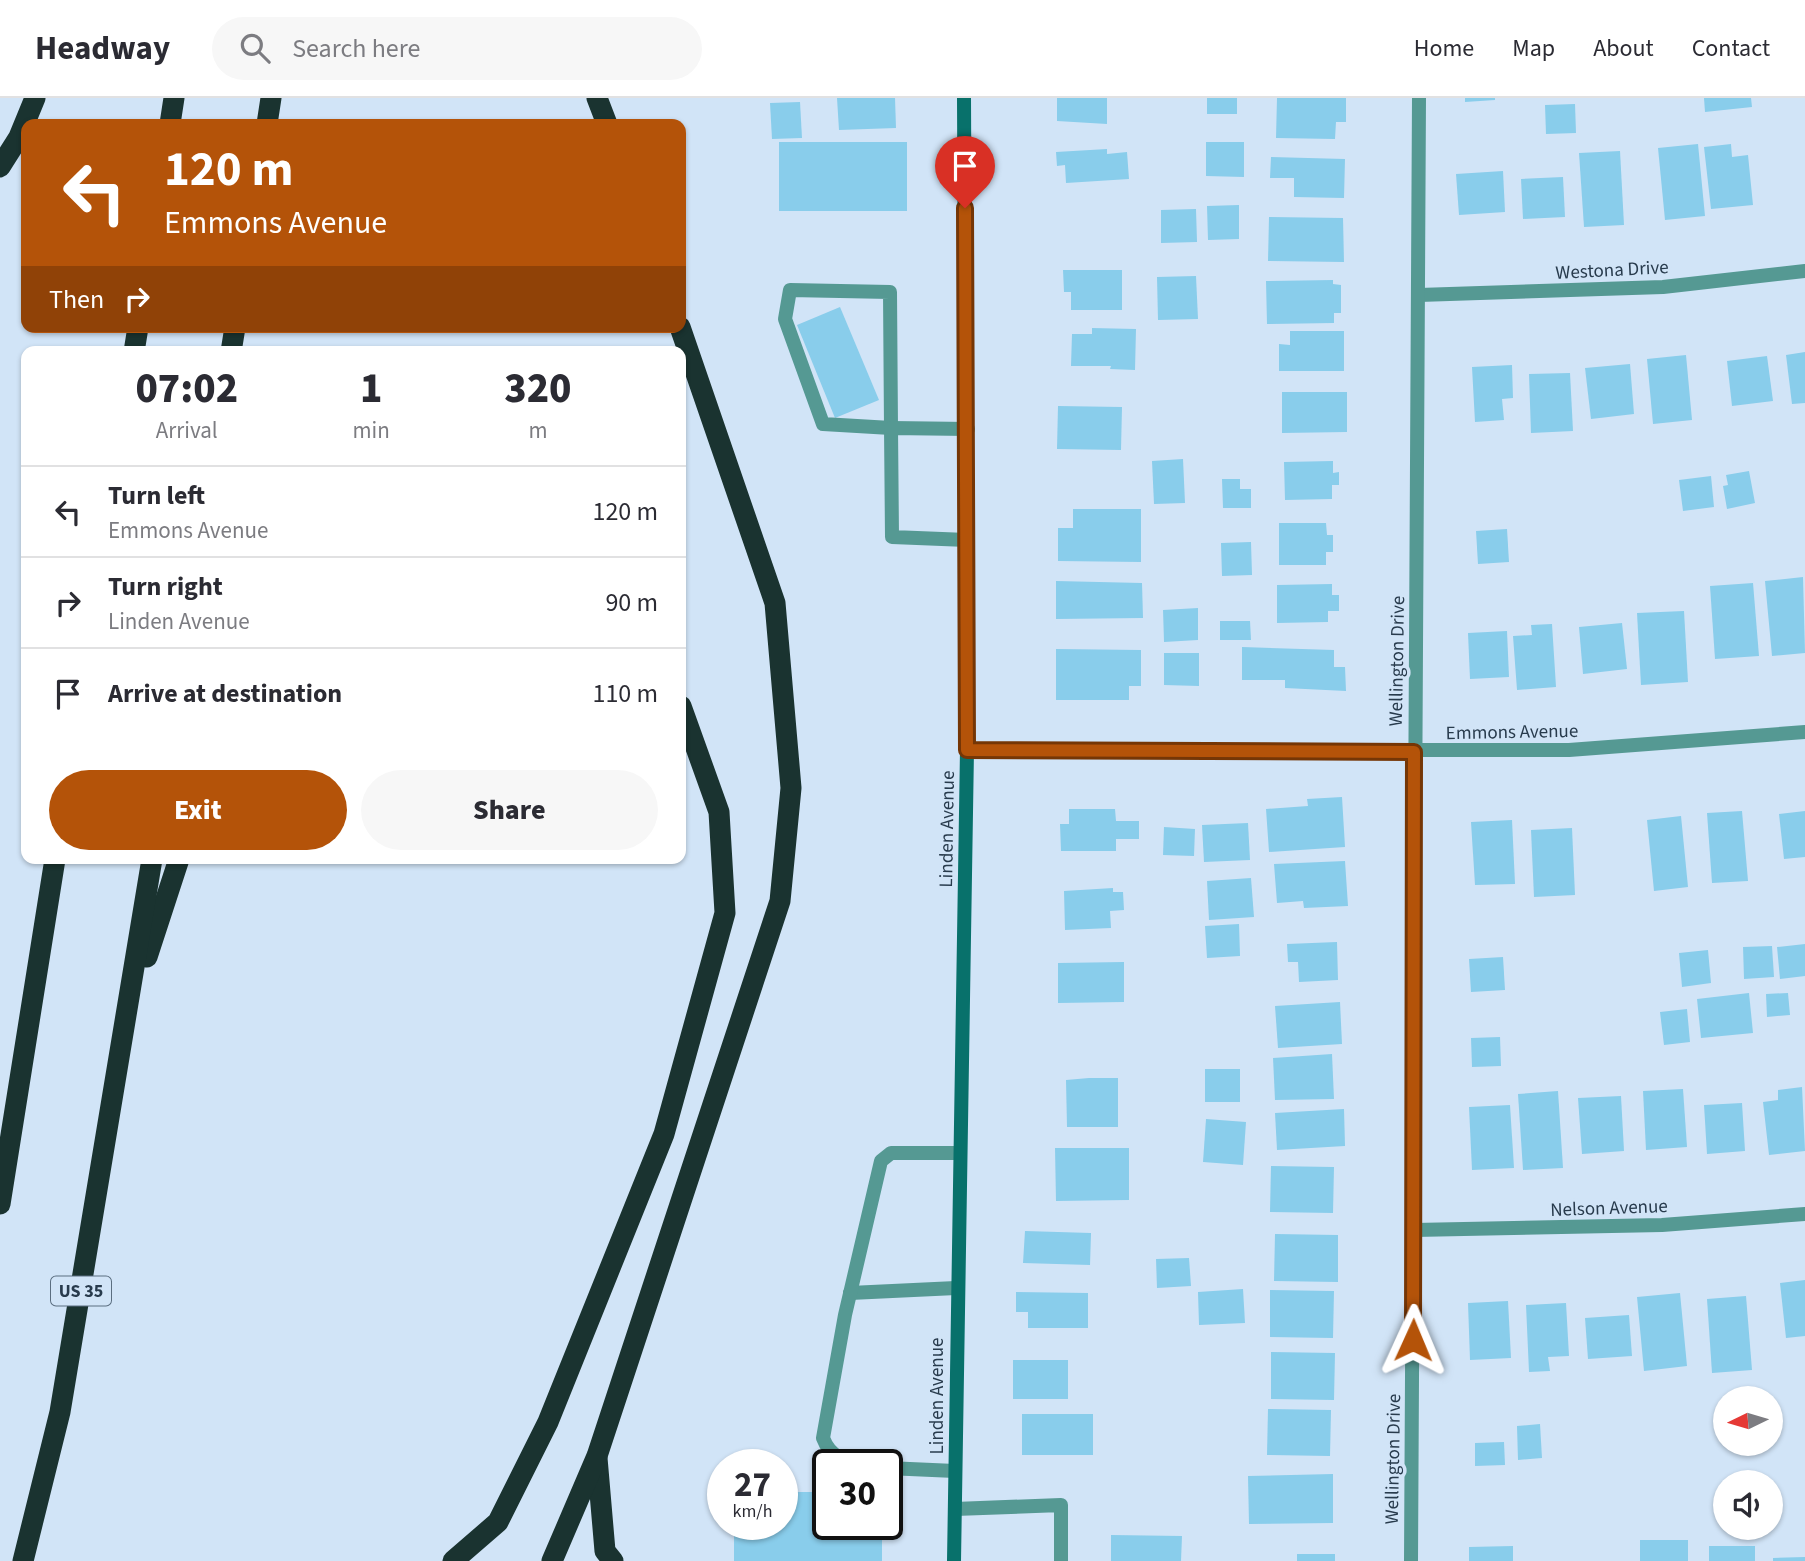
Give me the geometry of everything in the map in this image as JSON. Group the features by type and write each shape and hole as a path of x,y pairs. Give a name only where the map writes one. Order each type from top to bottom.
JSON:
{"highway":[{"path":"26,119 35,98"},
{"path":"171,119 174,98"},
{"path":"268,119 271,98"},
{"path":"597,98 605,119"},
{"path":"0,167 21,132"},
{"path":"552,1561 597,1456 780,901 791,788 775,603 682,333"},
{"path":"453,1561 498,1522 548,1422 664,1134 725,913 719,812 686,720"},
{"path":"0,1204 54,864"},
{"name":"US 35","path":"23,1561 60,1412 151,864"},
{"path":"127,1018 177,864"},
{"path":"597,1456 606,1551 614,1561"}],"main road":[{"name":"Linden Avenue","path":"954,1561 956,1288 967,750 968,429 964,98"}],"street":[{"name":"Wellington Drive","path":"1410,1561 1419,98"},
{"name":"Westona Drive","path":"1419,295 1663,287 1805,271"},
{"path":"967,540 892,537 891,428 890,292 790,290 785,319 823,424 891,428 968,429"},
{"name":"Emmons Avenue","path":"967,750 1414,752 1670,744 1805,732"},
{"path":"827,1449 823,1438 850,1293 881,1161 891,1153 960,1153"},
{"name":"Nelson Avenue","path":"1414,1230 1662,1225 1805,1214"},
{"path":"850,1293 956,1288"},
{"path":"903,1469 955,1471"},
{"path":"955,1509 1061,1505 1061,1561"}],"building":[{"path":"837,98 895,98 896,128 839,130"},
{"path":"1057,98 1107,98 1107,124 1057,121"},
{"path":"1207,98 1237,98 1237,114 1207,114"},
{"path":"1277,98 1346,98 1346,122 1336,122 1335,139 1276,138"},
{"path":"1465,98 1495,98 1495,100 1465,102"},
{"path":"1704,98 1751,98 1752,107 1705,112"},
{"path":"800,102 802,138 772,139 770,103"},
{"path":"1575,104 1576,133 1546,134 1545,105"},
{"path":"779,142 907,142 907,211 779,211"},
{"path":"1206,142 1244,142 1244,177 1206,176"},
{"path":"1698,144 1705,216 1665,220 1658,148"},
{"path":"1731,144 1732,157 1748,155 1753,205 1711,209 1704,147"},
{"path":"1107,149 1107,154 1127,152 1129,179 1066,183 1065,165 1057,166 1056,152"},
{"path":"1620,151 1624,225 1584,227 1579,153"},
{"path":"1271,157 1345,159 1344,198 1294,197 1294,178 1270,178"},
{"path":"1503,171 1505,212 1459,215 1456,174"},
{"path":"1563,177 1565,217 1523,219 1521,179"},
{"path":"1239,205 1239,239 1208,240 1207,206"},
{"path":"1196,209 1197,242 1161,243 1161,210"},
{"path":"1269,217 1343,218 1344,262 1268,261"},
{"path":"1063,270 1122,270 1122,310 1071,310 1071,292 1064,292"},
{"path":"1196,276 1198,319 1158,320 1157,277"},
{"path":"1333,280 1333,284 1341,285 1341,313 1334,313 1334,323 1267,324 1266,281"},
{"path":"840,307 879,400 835,418 797,325"},
{"path":"1092,328 1136,329 1135,370 1110,369 1111,366 1071,366 1072,334 1092,334"},
{"path":"1290,331 1344,331 1344,371 1279,371 1279,344 1290,345"},
{"path":"1805,352 1805,403 1792,404 1786,355"},
{"path":"1686,355 1692,420 1653,424 1647,359"},
{"path":"1767,356 1773,401 1732,406 1727,361"},
{"path":"1630,364 1634,414 1591,419 1585,368"},
{"path":"1512,365 1513,398 1502,399 1504,420 1475,422 1472,367"},
{"path":"1570,373 1573,431 1531,433 1529,374"},
{"path":"1282,392 1347,392 1347,432 1282,433"},
{"path":"1058,406 1122,407 1121,450 1057,449"},
{"path":"1183,459 1185,503 1154,504 1152,461"},
{"path":"1333,461 1333,473 1339,472 1339,485 1332,485 1332,499 1285,500 1284,462"},
{"path":"1749,471 1755,503 1727,509 1723,486 1728,485 1726,475"},
{"path":"1711,476 1714,507 1683,511 1679,480"},
{"path":"1222,479 1240,479 1240,489 1251,489 1251,508 1223,508"},
{"path":"1073,509 1141,509 1141,562 1058,561 1058,528 1073,528"},
{"path":"1279,523 1326,523 1327,535 1333,535 1333,552 1326,552 1326,565 1279,565"},
{"path":"1507,529 1509,562 1478,564 1476,531"},
{"path":"1251,542 1252,575 1222,576 1221,543"},
{"path":"1803,577 1805,653 1772,656 1765,581"},
{"path":"1056,581 1142,583 1143,618 1056,619"},
{"path":"1753,583 1759,656 1715,659 1710,586"},
{"path":"1332,584 1332,595 1339,595 1339,611 1328,611 1328,622 1277,623 1277,585"},
{"path":"1198,608 1198,640 1164,642 1163,610"},
{"path":"1684,611 1688,682 1641,685 1637,613"},
{"path":"1220,621 1250,621 1251,640 1220,640"},
{"path":"1622,623 1627,669 1583,674 1579,627"},
{"path":"1552,624 1556,687 1517,690 1513,636 1532,635 1531,625"},
{"path":"1507,631 1509,677 1470,679 1468,633"},
{"path":"1242,647 1334,650 1334,667 1345,667 1346,691 1285,688 1285,680 1242,680"},
{"path":"1056,649 1141,650 1141,686 1129,686 1129,700 1056,700"},
{"path":"1164,653 1199,653 1199,686 1164,685"},
{"path":"1342,797 1345,847 1269,852 1266,809 1308,806 1307,799"},
{"path":"1069,809 1115,809 1116,821 1139,821 1139,839 1116,839 1116,851 1061,851 1060,824 1069,824"},
{"path":"1742,811 1748,881 1712,883 1707,813"},
{"path":"1805,811 1805,857 1784,859 1779,814"},
{"path":"1681,816 1688,887 1654,891 1647,820"},
{"path":"1512,820 1515,884 1475,885 1471,822"},
{"path":"1248,823 1250,860 1204,862 1202,825"},
{"path":"1164,827 1195,829 1194,856 1163,855"},
{"path":"1572,828 1575,895 1534,897 1531,830"},
{"path":"1345,861 1348,906 1304,908 1303,901 1277,903 1274,864"},
{"path":"1251,878 1254,917 1209,920 1207,881"},
{"path":"1113,888 1113,892 1123,892 1124,910 1110,911 1111,928 1065,930 1064,891"},
{"path":"1239,924 1240,956 1207,958 1205,926"},
{"path":"1337,942 1338,980 1299,982 1298,962 1288,962 1287,944"},
{"path":"1805,944 1805,976 1780,979 1777,947"},
{"path":"1772,946 1774,977 1744,979 1743,947"},
{"path":"1708,950 1711,983 1682,987 1679,953"},
{"path":"1503,957 1505,990 1471,992 1469,959"},
{"path":"1124,962 1124,1002 1058,1003 1058,963"},
{"path":"1749,993 1753,1033 1701,1038 1697,999"},
{"path":"1788,993 1790,1015 1767,1017 1766,994"},
{"path":"1340,1002 1342,1044 1278,1048 1275,1006"},
{"path":"1687,1009 1690,1042 1664,1045 1660,1012"},
{"path":"1500,1037 1501,1066 1472,1067 1471,1038"},
{"path":"1332,1054 1334,1099 1275,1100 1273,1058"},
{"path":"1205,1069 1240,1069 1240,1102 1205,1102"},
{"path":"1118,1078 1118,1127 1067,1127 1066,1080"},
{"path":"1802,1087 1805,1151 1769,1155 1763,1102 1778,1100 1778,1090"},
{"path":"1683,1089 1687,1147 1646,1150 1643,1091"},
{"path":"1558,1091 1563,1168 1523,1170 1518,1094"},
{"path":"1621,1096 1624,1151 1582,1154 1578,1098"},
{"path":"1742,1103 1745,1151 1707,1154 1704,1105"},
{"path":"1510,1105 1514,1168 1472,1170 1469,1107"},
{"path":"1344,1109 1345,1146 1277,1150 1275,1113"},
{"path":"1206,1119 1246,1122 1243,1165 1203,1162"},
{"path":"1055,1148 1129,1148 1129,1200 1056,1201"},
{"path":"1271,1166 1334,1167 1333,1213 1270,1212"},
{"path":"1025,1231 1091,1233 1090,1265 1023,1263"},
{"path":"1275,1234 1338,1235 1338,1282 1274,1281"},
{"path":"1189,1258 1191,1286 1157,1288 1156,1259"},
{"path":"1805,1280 1805,1336 1786,1338 1780,1283"},
{"path":"1243,1289 1245,1323 1199,1325 1198,1292"},
{"path":"1270,1290 1334,1291 1333,1338 1270,1337"},
{"path":"1016,1292 1088,1293 1088,1328 1028,1328 1028,1312 1016,1312"},
{"path":"1680,1293 1687,1366 1644,1371 1637,1297"},
{"path":"1746,1296 1752,1370 1712,1373 1707,1299"},
{"path":"1508,1301 1511,1358 1470,1360 1468,1303"},
{"path":"1566,1303 1569,1356 1548,1357 1550,1371 1529,1372 1526,1305"},
{"path":"1629,1315 1632,1356 1588,1359 1585,1318"},
{"path":"1271,1352 1335,1353 1334,1400 1271,1399"},
{"path":"1013,1360 1068,1360 1068,1399 1013,1399"},
{"path":"1268,1409 1331,1410 1330,1456 1267,1455"},
{"path":"1022,1414 1093,1414 1093,1455 1022,1455"},
{"path":"1540,1424 1542,1458 1518,1460 1517,1426"},
{"path":"1504,1442 1505,1465 1475,1466 1475,1443"},
{"path":"1333,1474 1333,1523 1249,1524 1248,1476"},
{"path":"798,1492 812,1492 812,1540 882,1540 882,1561 734,1561 734,1540 798,1540"},
{"path":"1111,1535 1182,1536 1181,1561 1111,1561"},
{"path":"1640,1540 1688,1540 1688,1561 1640,1561"},
{"path":"1513,1546 1513,1561 1469,1561 1469,1547"},
{"path":"1709,1546 1755,1546 1755,1561 1709,1561"},
{"path":"1297,1554 1335,1554 1335,1561 1297,1561"},
{"path":"1805,1557 1805,1561 1773,1561 1773,1558"}],"route":[{"path":"965,208 968,429 967,750 1414,752 1413,1340"}]}
